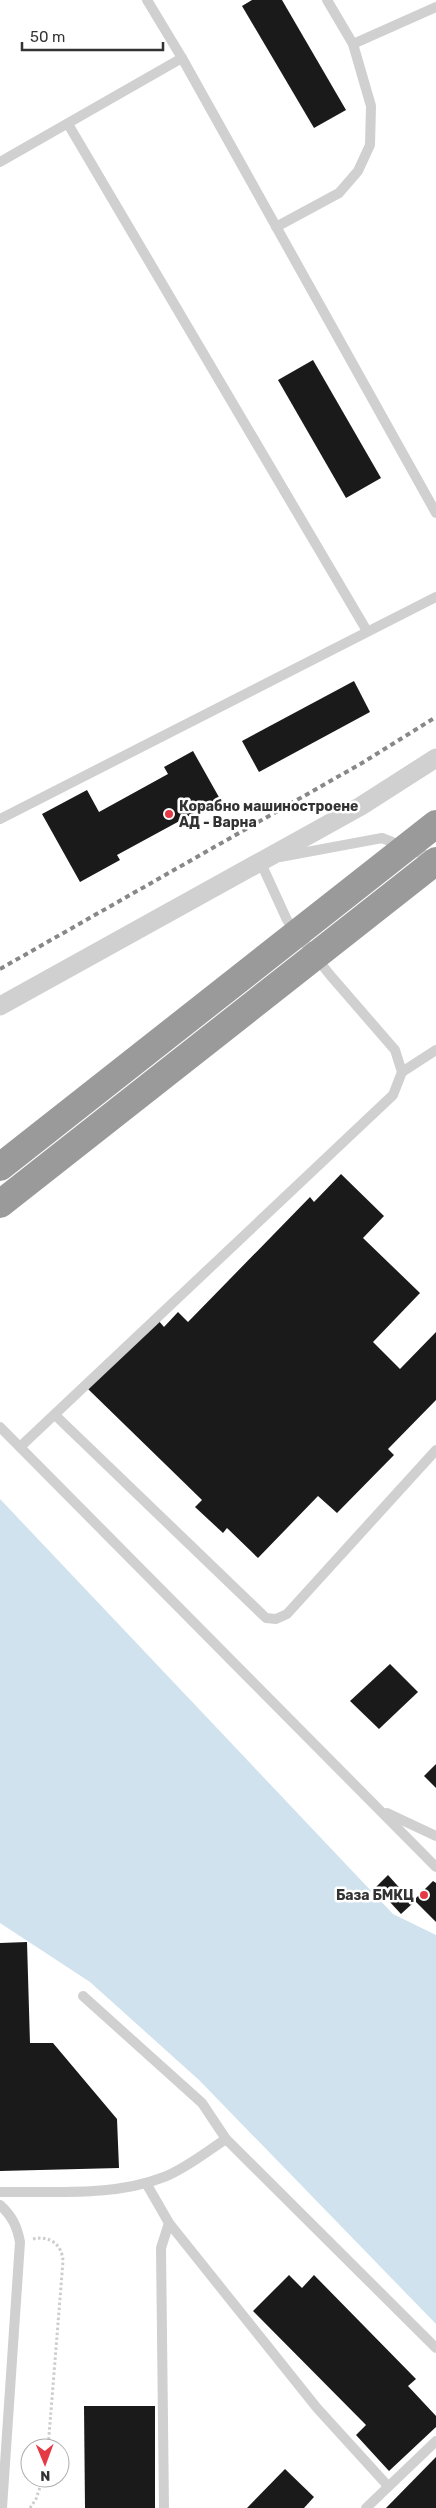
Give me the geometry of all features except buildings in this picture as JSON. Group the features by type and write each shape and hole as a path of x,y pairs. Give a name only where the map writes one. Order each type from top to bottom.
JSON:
{"highway":[{"path":"0,1167 436,824"},
{"path":"4,1206 436,860"}],"street":[{"path":"0,1006 361,806 436,758"}],"lane":[{"path":"147,0 182,58 436,512"},
{"path":"276,227 339,193 358,171 370,145 371,106 353,44 327,0"},
{"path":"353,44 436,7"},
{"path":"0,162 182,58"},
{"path":"68,124 367,631"},
{"path":"0,818 436,597"},
{"path":"402,1072 395,1050 330,975 287,920 260,861 382,838 436,860"},
{"path":"20,1447 393,1094 402,1072 436,1050"},
{"path":"0,1197 4,1206"},
{"path":"55,1414 266,1618 276,1619 287,1614 436,1450"},
{"path":"0,1427 436,1867"},
{"path":"380,1810 436,1836"},
{"path":"84,1996 202,2102 226,2139 436,2348"},
{"path":"0,2192 114,2190 146,2183 166,2176 226,2139"},
{"path":"146,2183 169,2223 317,2408 388,2486"},
{"path":"0,2205 10,2214 17,2228 19,2252 2,2508"},
{"path":"164,2508 162,2248 169,2223"},
{"path":"366,2508 436,2441"}],"path":[{"path":"19,2252 28,2241 42,2237 55,2243 62,2254 49,2438"},
{"path":"30,2508 40,2488"}],"water":[{"path":"0,1499 393,1914 436,1935 436,2324 199,2080 90,1982 0,1923"}],"railway":[{"path":"0,969 362,763 436,717"}],"place":[{"name":"Корабно машиностроене АД - Варна","path":"169,814"},
{"name":"База БМКЦ","path":"424,1895"}]}
